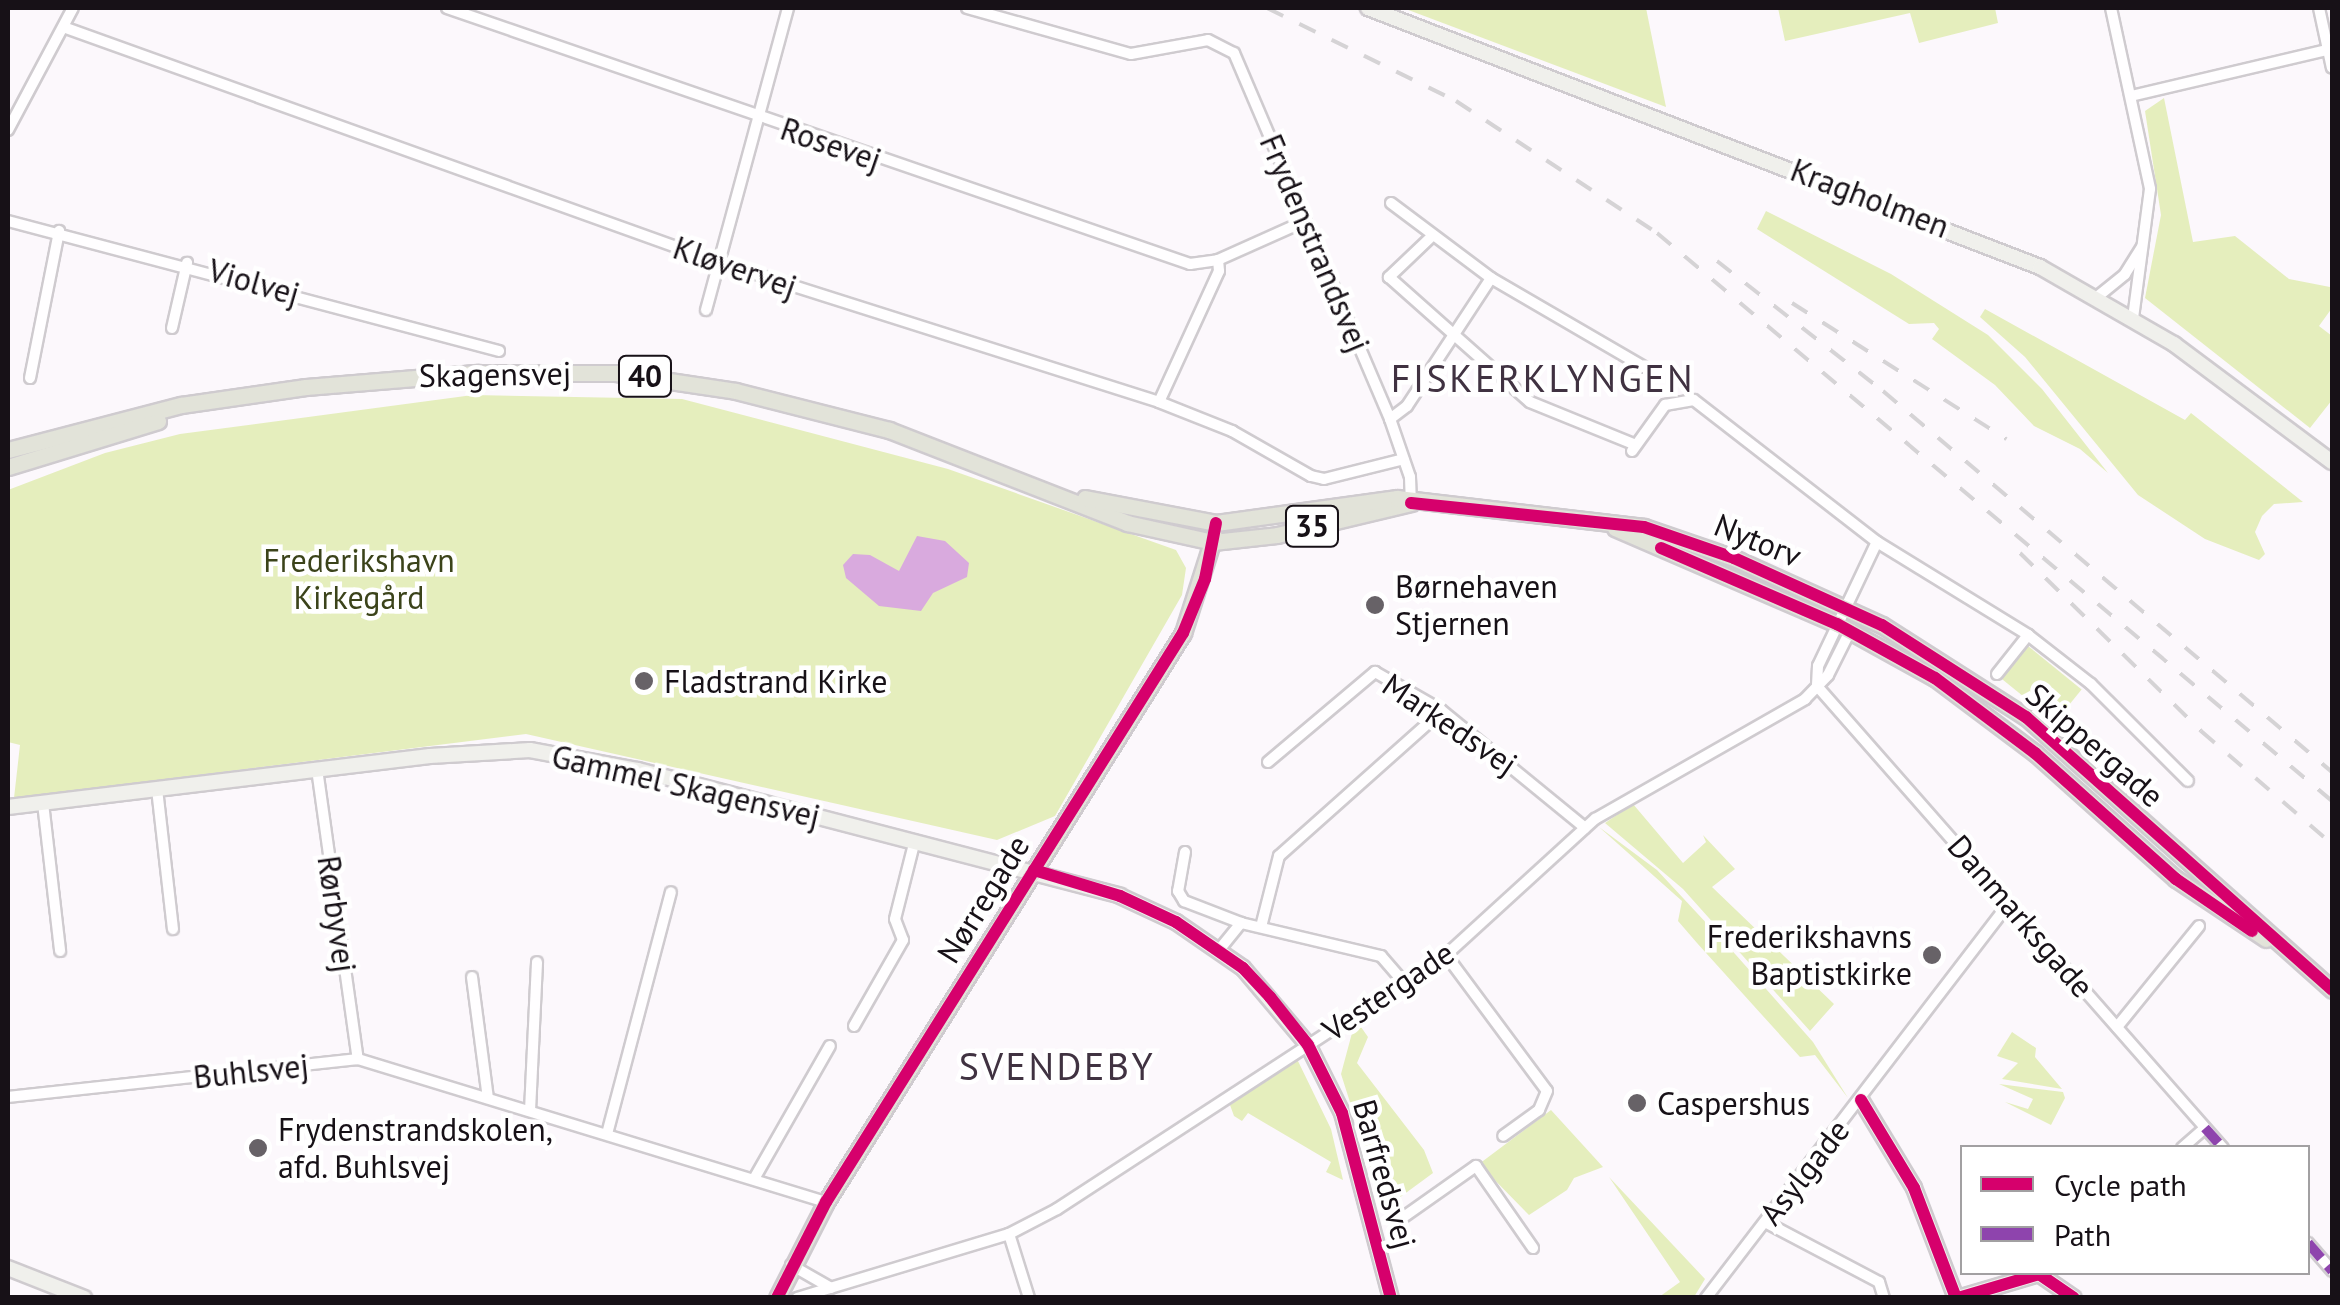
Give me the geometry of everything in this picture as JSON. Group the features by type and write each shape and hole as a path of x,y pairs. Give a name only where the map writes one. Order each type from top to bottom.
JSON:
{"main road":[{"name":"Skagensvej","path":"8,450 219,402 406,376 616,373 736,391 890,430 1056,491 1127,523 1213,542"},
{"name":"Skagensvej","path":"8,467 219,402"},
{"name":"Skagensvej","path":"1056,491 1216,523"},
{"name":"35","path":"1216,523 1384,499 1602,522 1642,533"},
{"name":"35","path":"1213,542 1277,535 1410,503"},
{"name":"Nørregade","path":"778,1297 826,1202 1183,632 1216,523"},
{"name":"Nytorv","path":"1642,533 1849,608"},
{"name":"Nytorv","path":"1642,533 1844,628"},
{"name":"Skippergade","path":"1849,608 2026,716 2332,990"},
{"name":"Skippergade","path":"1844,628 1983,711 2176,879 2285,950"}],"street":[{"path":"8,130 66,28 73,8"},
{"name":"Rosevej","path":"447,8 757,119 1190,264 1218,260"},
{"path":"706,310 788,8"},
{"name":"Frydenstrandsvej","path":"967,8 1131,54 1208,40 1225,44 1390,419 1404,459 1410,503"},
{"name":"Kragholmen","path":"1368,8 1864,194 2097,297 2133,318 2332,462"},
{"path":"2111,8 2150,189 2133,318"},
{"path":"2319,8 2332,68"},
{"name":"Kløvervej","path":"66,28 718,262 1159,402 1232,431 1311,476 1324,478 1404,459"},
{"path":"2131,96 2331,50"},
{"path":"1391,202 1430,238 1491,278 1656,374"},
{"name":"Violvej","path":"8,221 187,264 500,350"},
{"path":"1159,402 1219,271 1218,260 1305,222"},
{"path":"30,378 58,231"},
{"path":"1430,238 1389,277 1530,402 1634,448 1664,405 1694,400 1877,542 2028,635 2091,684 2188,781"},
{"path":"2097,297 2125,274 2145,242"},
{"path":"172,328 187,264"},
{"path":"1390,419 1406,406 1457,335 1491,278"},
{"path":"1816,686 1844,628 1877,542"},
{"path":"1997,674 2028,635"},
{"name":"Markedsvej","path":"1268,762 1375,672 1441,710 1585,828"},
{"name":"Vestergade","path":"797,1298 1008,1234 1446,955 1585,828 1758,728 1816,686"},
{"name":"Danmarksgade","path":"1816,686 2220,1145"},
{"path":"1262,923 1279,856 1432,719"},
{"name":"Gammel Skagensvej","path":"8,807 483,752 558,754 1034,870"},
{"name":"Rørbyvej","path":"317,769 358,1059"},
{"path":"157,789 173,929"},
{"path":"43,802 60,951"},
{"path":"854,1026 904,940 895,919 915,840"},
{"path":"1185,852 1181,898 1242,923 1262,923 1381,956 1404,982"},
{"name":"Barfredsvej","path":"1034,870 1145,906 1218,950 1251,977 1308,1045 1342,1112 1391,1298"},
{"path":"607,1134 671,892"},
{"name":"Asylgade","path":"1706,1298 2010,903"},
{"path":"1218,950 1242,923"},
{"path":"2117,1027 2199,926"},
{"path":"1446,955 1547,1091 1539,1110 1503,1136"},
{"path":"530,1111 537,962"},
{"path":"472,977 488,1098"},
{"path":"754,1179 830,1046"},
{"name":"Buhlsvej","path":"8,1096 358,1059 826,1202"},
{"path":"1861,1100 1914,1188 1957,1298 2028,1275"},
{"path":"2186,1145 2206,1128"},
{"path":"1405,1216 1476,1166 1533,1248"},
{"path":"1765,1222 1878,1282 1884,1298"},
{"path":"1008,1234 1029,1298"},
{"path":"2310,1245 2332,1271"},
{"path":"791,1265 831,1288"},
{"path":"8,1268 84,1298"},
{"path":"2051,1275 2074,1298"}],"green space":[{"path":"1403,8 1646,8 1666,107"},
{"path":"1778,8 1995,8 1998,23 1919,43 1910,13 1785,41"},
{"path":"2164,98 2193,242 2235,236 2289,279 2330,287 2332,308 2319,326 2332,336 2332,400 2310,428 2145,298 2161,215 2145,111"},
{"path":"1766,211 1891,274 1988,335 2042,389 2108,473 2080,449 2034,426 1995,385 1932,339 1939,329 1934,323 1909,324 1757,229"},
{"path":"1985,309 2185,420 2191,413 2303,502 2274,504 2262,516 2255,532 2265,554 2259,560 2205,539 2138,495 2025,357 1980,317"},
{"name":"Frederikshavn Kirkegård","path":"473,395 682,399 948,469 1176,550 1186,568 1182,595 1055,816 997,840 526,734 14,798 20,745 8,742 8,490 105,453 180,434"},
{"path":"2028,646 2082,689 2055,722 2002,679"},
{"path":"1633,804 1683,863 1706,842 1703,835 1735,869 1712,887 1834,1004 1810,1031 1683,889 1605,823"},
{"path":"1599,827 1657,870 1736,955 1813,1042 1848,1098 1815,1055 1800,1057 1678,921 1682,901"},
{"path":"1361,1027 1368,1037 1357,1063 1424,1150 1433,1173 1384,1209 1341,1074 1352,1033"},
{"path":"2012,1032 2036,1048 2035,1057 2062,1089 2002,1079 2018,1063 1997,1056"},
{"path":"1297,1059 1331,1129 1343,1180 1326,1172 1331,1162 1248,1113 1242,1121 1234,1116 1230,1105"},
{"path":"1999,1084 2063,1092 2065,1098 2051,1125 2005,1102 2028,1109 2033,1099"},
{"path":"1551,1110 1603,1167 1574,1178 1567,1190 1529,1215 1479,1164"},
{"path":"1609,1177 1705,1279 1694,1297 1659,1297 1680,1282"}],"shaded area":[{"path":"917,536 945,541 969,563 967,577 933,593 921,611 879,606 846,578 843,565 853,554 870,555 899,571"}],"railway":[{"path":"1267,8 1456,101 1657,233 2332,801"},
{"path":"1717,261 1883,391 2332,772"},
{"path":"1792,303 2006,439"},
{"path":"2020,553 2201,731 2332,844"}],"marked path":[{"path":"2205,1128 2220,1145"},
{"path":"2310,1245 2332,1271"}],"cycle path":[{"path":"1411,503 1644,527 1734,558 1882,625 2026,717 2332,990"},
{"path":"777,1298 826,1202 1183,633 1205,579 1216,523"},
{"path":"1661,548 1837,624 1935,678 2035,753 2176,879 2252,931"},
{"path":"1034,870 1120,896 1176,922 1243,968 1270,997 1308,1045 1342,1113 1391,1298"},
{"path":"1861,1100 1914,1188 1956,1298"},
{"path":"1958,1298 2036,1275"},
{"path":"2040,1275 2074,1298"}],"place":[{"name":"Børnehaven Stjernen","path":"1375,605"},
{"name":"Fladstrand Kirke","path":"644,681"},
{"name":"Frederikshavns Baptistkirke","path":"1932,955"},
{"name":"Caspershus","path":"1637,1103"},
{"name":"Frydenstrandskolen, afd. Buhlsvej","path":"258,1148"}],"district":[{"name":"FISKERKLYNGEN","path":"1543,378"},
{"name":"SVENDEBY","path":"1057,1066"}]}
